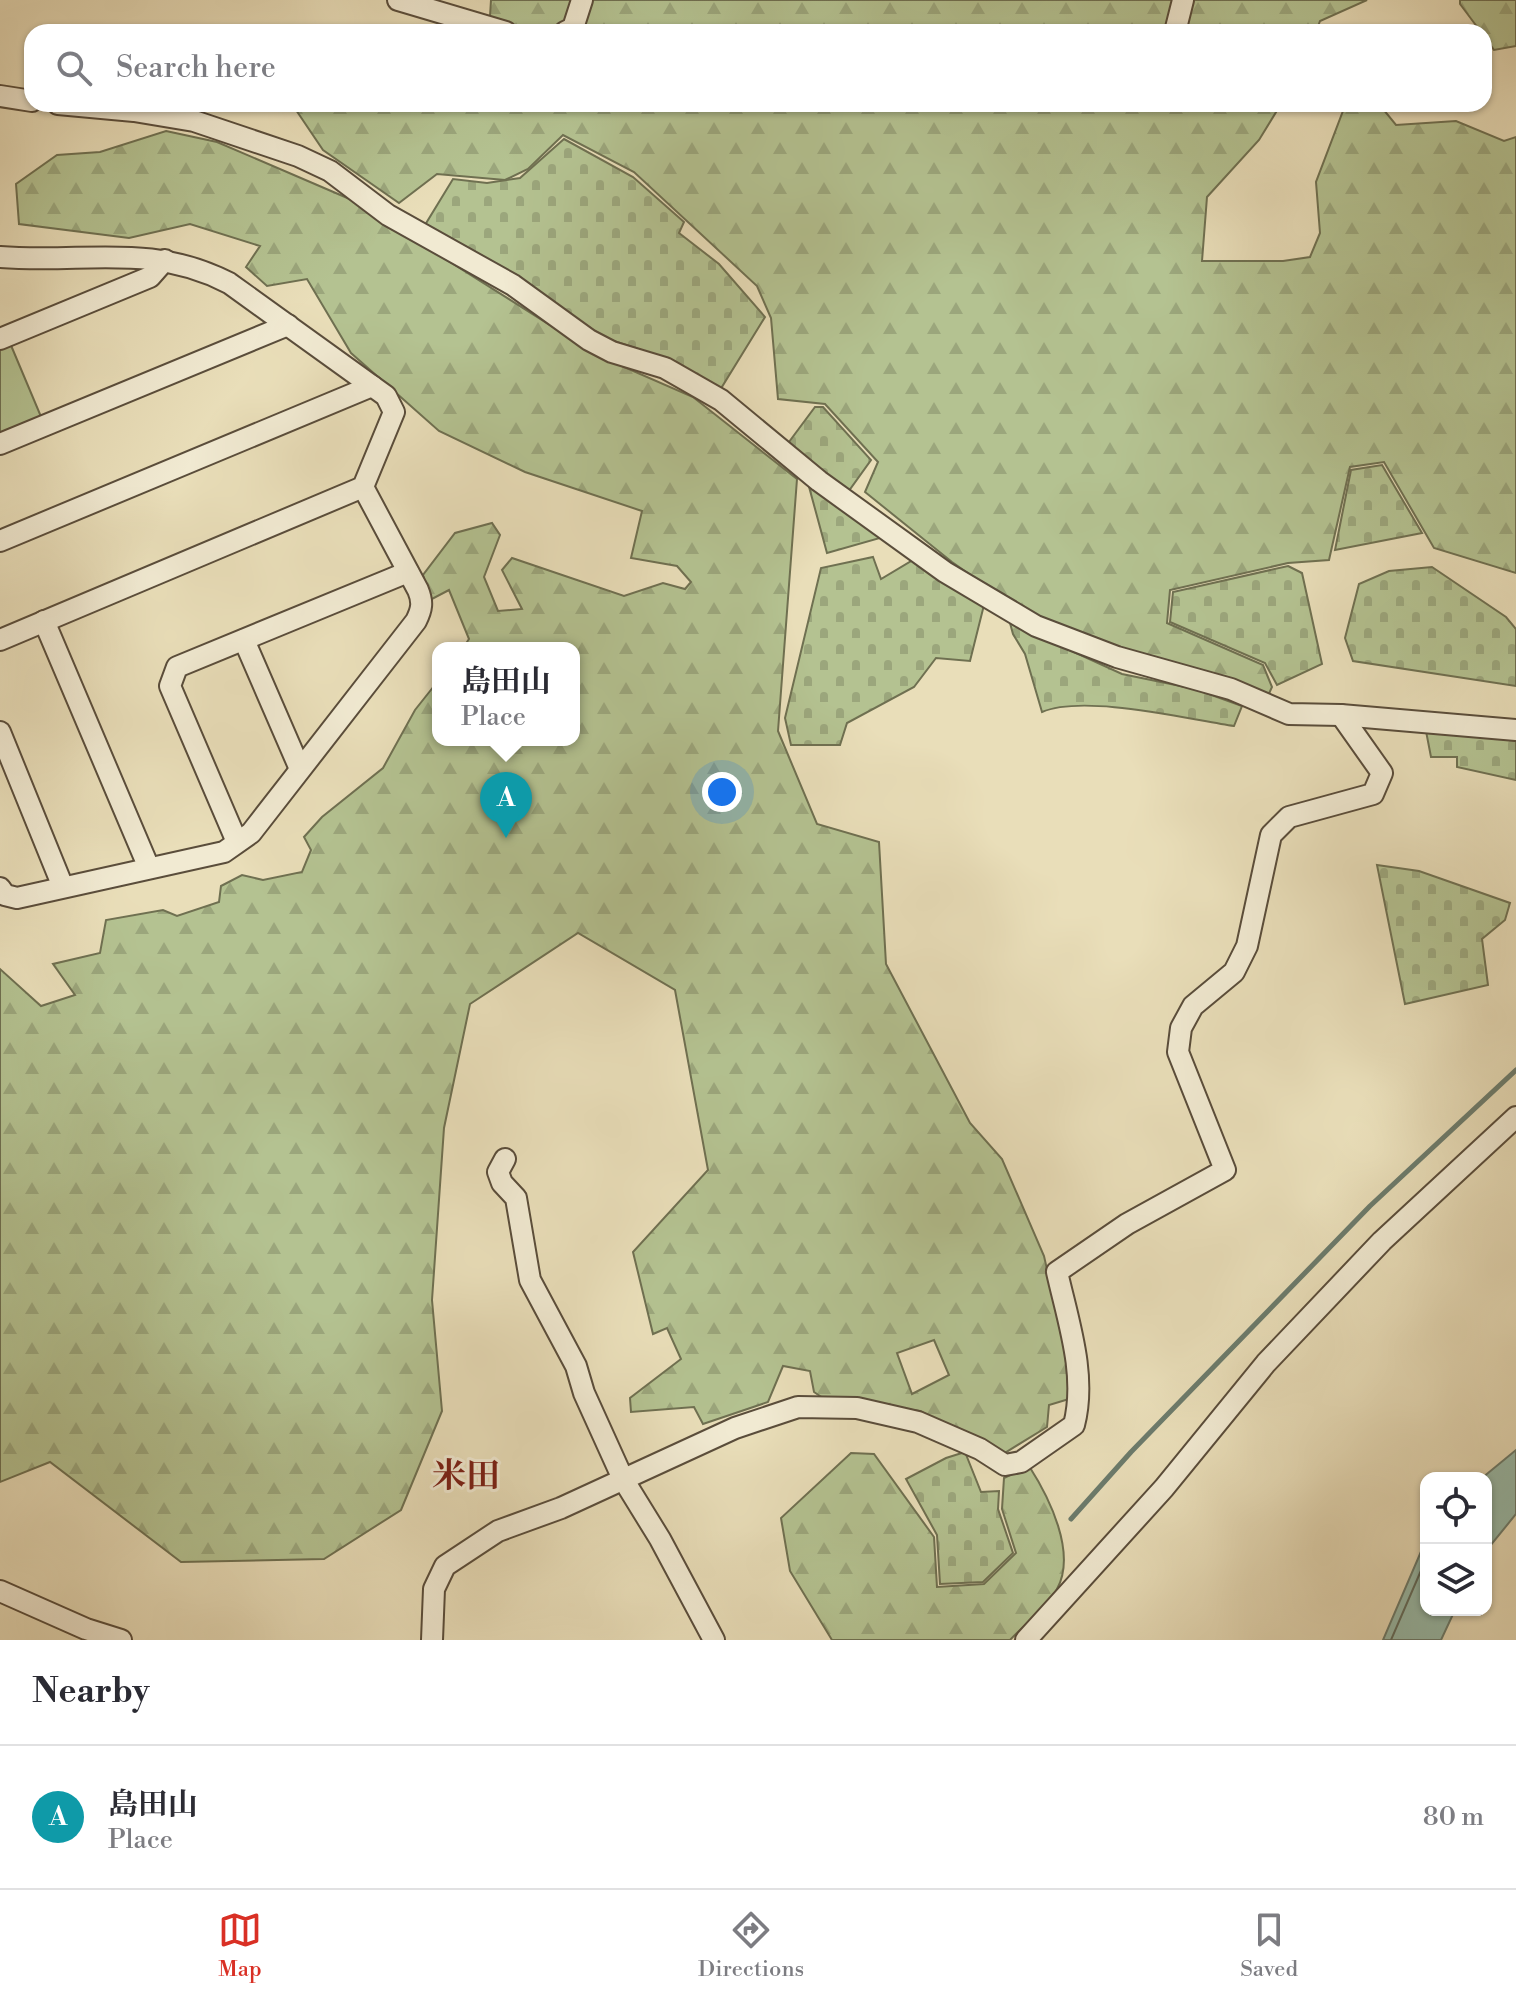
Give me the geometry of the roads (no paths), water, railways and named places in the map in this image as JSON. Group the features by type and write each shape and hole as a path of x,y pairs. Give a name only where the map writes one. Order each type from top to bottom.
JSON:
{"street":[{"path":"398,0 479,24"},
{"path":"574,24 582,0"},
{"path":"1177,24 1183,0"},
{"path":"0,96 24,100"},
{"path":"140,112 194,121 298,156 330,171 388,215 513,285 589,340 612,352 665,368 721,400 819,481 945,572 1036,626 1117,657 1231,689 1289,714 1341,715 1516,730"},
{"path":"0,257 134,257 165,260 204,270 229,283 386,396 394,412 363,487 0,640"},
{"path":"0,339 150,277 165,260"},
{"path":"0,444 288,325"},
{"path":"0,541 372,386"},
{"path":"0,888 5,895 17,898 224,852 251,833 422,610 422,598 363,487"},
{"path":"237,842 170,686 177,667 408,572"},
{"path":"44,621 149,868"},
{"path":"244,640 300,769"},
{"path":"432,1640 434,1589 445,1566 498,1531 561,1508 735,1428 798,1407 857,1408 918,1422 980,1449 1005,1465 1021,1462 1074,1425 1078,1408 1078,1376 1057,1272 1127,1224 1225,1170 1178,1052 1181,1028 1193,1006 1234,972 1247,946 1271,835 1289,817 1373,794 1382,773 1341,715"},
{"path":"0,735 63,887"},
{"path":"1026,1640 1164,1488 1287,1341 1382,1241 1516,1117"},
{"path":"505,1159 498,1172 502,1183 516,1198 530,1280 576,1366 584,1393 623,1479 660,1539 714,1640"},
{"path":"0,1591 86,1629 121,1640"}],"water":[{"path":"1516,1450 1516,1514 1492,1544 1492,1472 1489,1472"},
{"path":"1420,1554 1420,1616 1452,1616 1441,1640 1383,1640"}],"waterway":[{"path":"1071,1519 1131,1452 1370,1206 1516,1070"}],"place":[{"name":"島田山","path":"506,838"}],"district":[{"name":"米田","path":"466,1475"}]}
